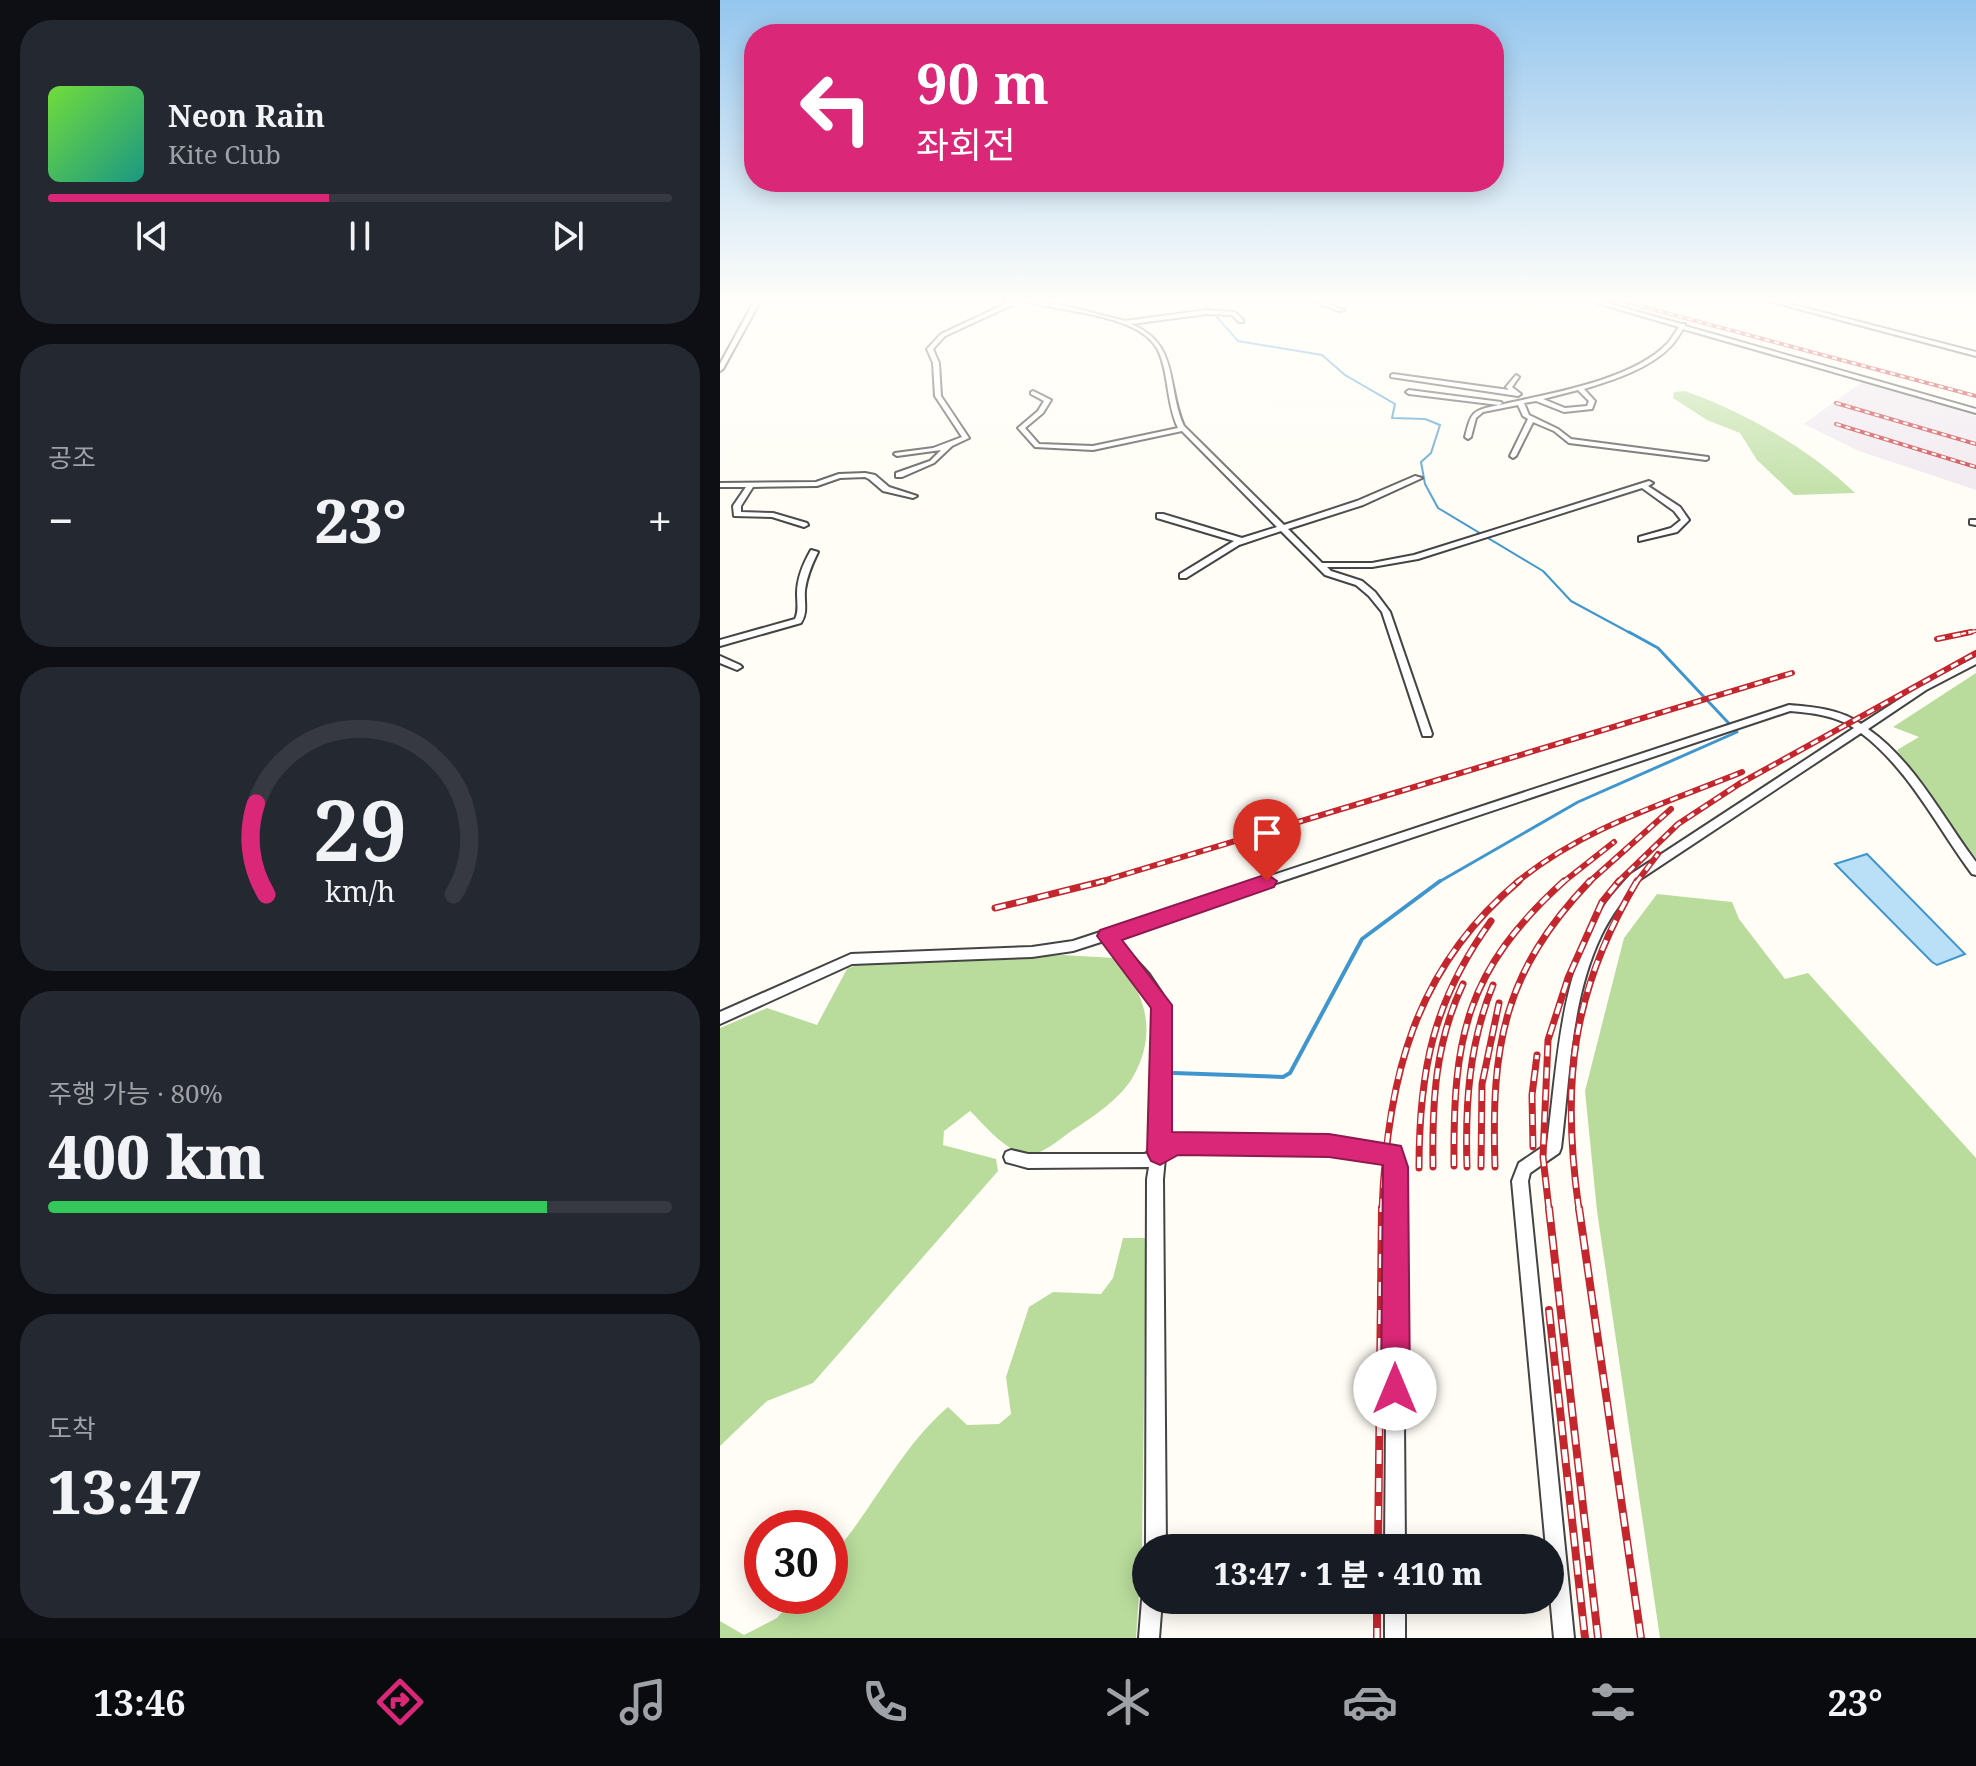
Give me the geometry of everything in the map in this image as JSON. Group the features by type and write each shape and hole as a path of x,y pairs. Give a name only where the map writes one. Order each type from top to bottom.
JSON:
{"street":[{"path":"899,475 932,462 950,446 966,438 938,396 937,374"},
{"path":"1166,374 1172,409 1183,429 1320,565 1335,577 1367,587 1386,612 1427,734"},
{"path":"1468,437 1476,413 1580,388 1612,374"},
{"path":"1851,374 1976,411"},
{"path":"1393,376 1515,393 1564,410 1590,408 1592,401 1580,388"},
{"path":"1515,393 1509,387 1516,377"},
{"path":"1409,392 1507,404"},
{"path":"1033,393 1048,400 1041,412 1021,428 1037,446 1093,448 1183,429"},
{"path":"1520,401 1526,416 1556,430 1569,441 1706,458"},
{"path":"1513,456 1531,419"},
{"path":"897,454 950,446"},
{"path":"720,485 817,484 839,476 865,475 886,489 913,496"},
{"path":"1183,576 1243,541 1360,503 1418,478"},
{"path":"1320,565 1390,563 1646,484 1677,509 1685,520 1674,530 1642,539"},
{"path":"751,485 737,506 737,514 773,515 804,525"},
{"path":"1160,516 1243,541"},
{"path":"720,643 798,621 802,615 801,591 806,567 814,552"},
{"path":"720,659 737,667"},
{"path":"1564,1638 1520,1181 1524,1168 1554,1148 1571,1010 1584,963 1620,891 1635,877 1923,688 1976,660"},
{"path":"720,1018 851,959 1032,952 1073,946 1733,725 1779,710 1804,707 1832,713 1863,729 1908,773 1976,871"},
{"path":"1107,936 1161,1005 1160,1153 1155,1179 1156,1534"},
{"path":"1011,1157 1028,1161 1147,1161 1174,1143 1329,1145 1392,1154 1395,1158 1395,1534"},
{"path":"1149,1638 1151,1614"},
{"path":"1395,1614 1395,1638"}],"shaded area":[{"path":"1863,381 1976,416 1976,490 1859,451 1804,424"}],"green space":[{"path":"1685,391 1775,433 1817,461 1855,493 1794,495 1757,460 1740,433 1707,420 1673,398 1674,392"},
{"path":"1976,673 1976,858 1897,750 1919,737 1893,727"},
{"path":"1657,894 1732,902 1739,919 1785,979 1808,973 1976,1158 1976,1638 1660,1638 1597,1211 1585,1091 1624,938"},
{"path":"1062,955 1115,958 1134,984 1141,998 1146,1028 1141,1059 1129,1083 1096,1114 1034,1154 1011,1149 970,1111 944,1131 943,1145 996,1159 998,1171 813,1383 767,1401 720,1446 720,1028 767,1008 817,1025 847,969 863,962 1002,960"},
{"path":"1123,1238 1146,1238 1142,1534 1132,1534 1132,1614 1138,1614 1136,1638 720,1638 720,1621 744,1635 780,1614 848,1614 848,1535 900,1461 948,1407 967,1425 999,1424 1011,1414 1006,1377 1029,1307 1053,1292 1101,1294 1113,1278"}],"water":[{"path":"1867,854 1965,954 1937,965 1932,962 1835,864"}],"waterway":[{"path":"1344,374 1395,404 1392,418 1425,419 1440,425 1431,453 1421,462 1425,484 1438,508 1543,571 1571,601 1632,634"},
{"path":"1438,882 1578,802 1737,732 1658,648 1629,632"},
{"path":"1174,1073 1283,1077 1290,1073 1362,939 1438,882"}],"railway":[{"path":"1895,374 1976,396"},
{"path":"1836,403 1976,444"},
{"path":"1836,424 1976,467"},
{"path":"1971,632 1976,631"},
{"path":"1937,639 1971,632"},
{"path":"1961,634 1971,632"},
{"path":"1619,881 1678,824 1739,784 1976,653"},
{"path":"1096,883 1792,673"},
{"path":"1516,883 1541,864 1596,832 1742,772"},
{"path":"1589,882 1671,809"},
{"path":"1562,883 1614,842"},
{"path":"1636,883 1658,854"},
{"path":"1096,883 1104,881"},
{"path":"1382,1210 1391,1116 1413,1029 1431,989 1454,951 1483,915 1519,881"},
{"path":"1549,1210 1543,1157 1548,1040 1568,978 1602,902 1619,881"},
{"path":"1579,1210 1571,1121 1576,1040 1598,962 1637,881"},
{"path":"1495,1167 1496,1084 1508,1013 1538,947 1589,882"},
{"path":"995,908 1096,883"},
{"path":"1454,1166 1457,1080 1462,1043 1472,1009 1485,977 1505,945 1562,883"},
{"path":"1419,1168 1422,1099 1433,1038 1455,980 1491,921"},
{"path":"1433,1167 1437,1074 1446,1028 1463,984"},
{"path":"1467,1167 1470,1074 1479,1029 1493,985"},
{"path":"1481,1167 1482,1084 1499,1003"},
{"path":"1533,1147 1532,1095 1537,1055"},
{"path":"1378,1534 1382,1208"},
{"path":"1549,1208 1598,1638"},
{"path":"1579,1208 1641,1638"},
{"path":"1549,1310 1585,1638"},
{"path":"1377,1614 1377,1638"}],"route":[{"path":"1267,881 1107,936 1161,1005 1160,1153 1174,1143 1329,1145 1392,1154 1395,1158 1395,1389"}]}
